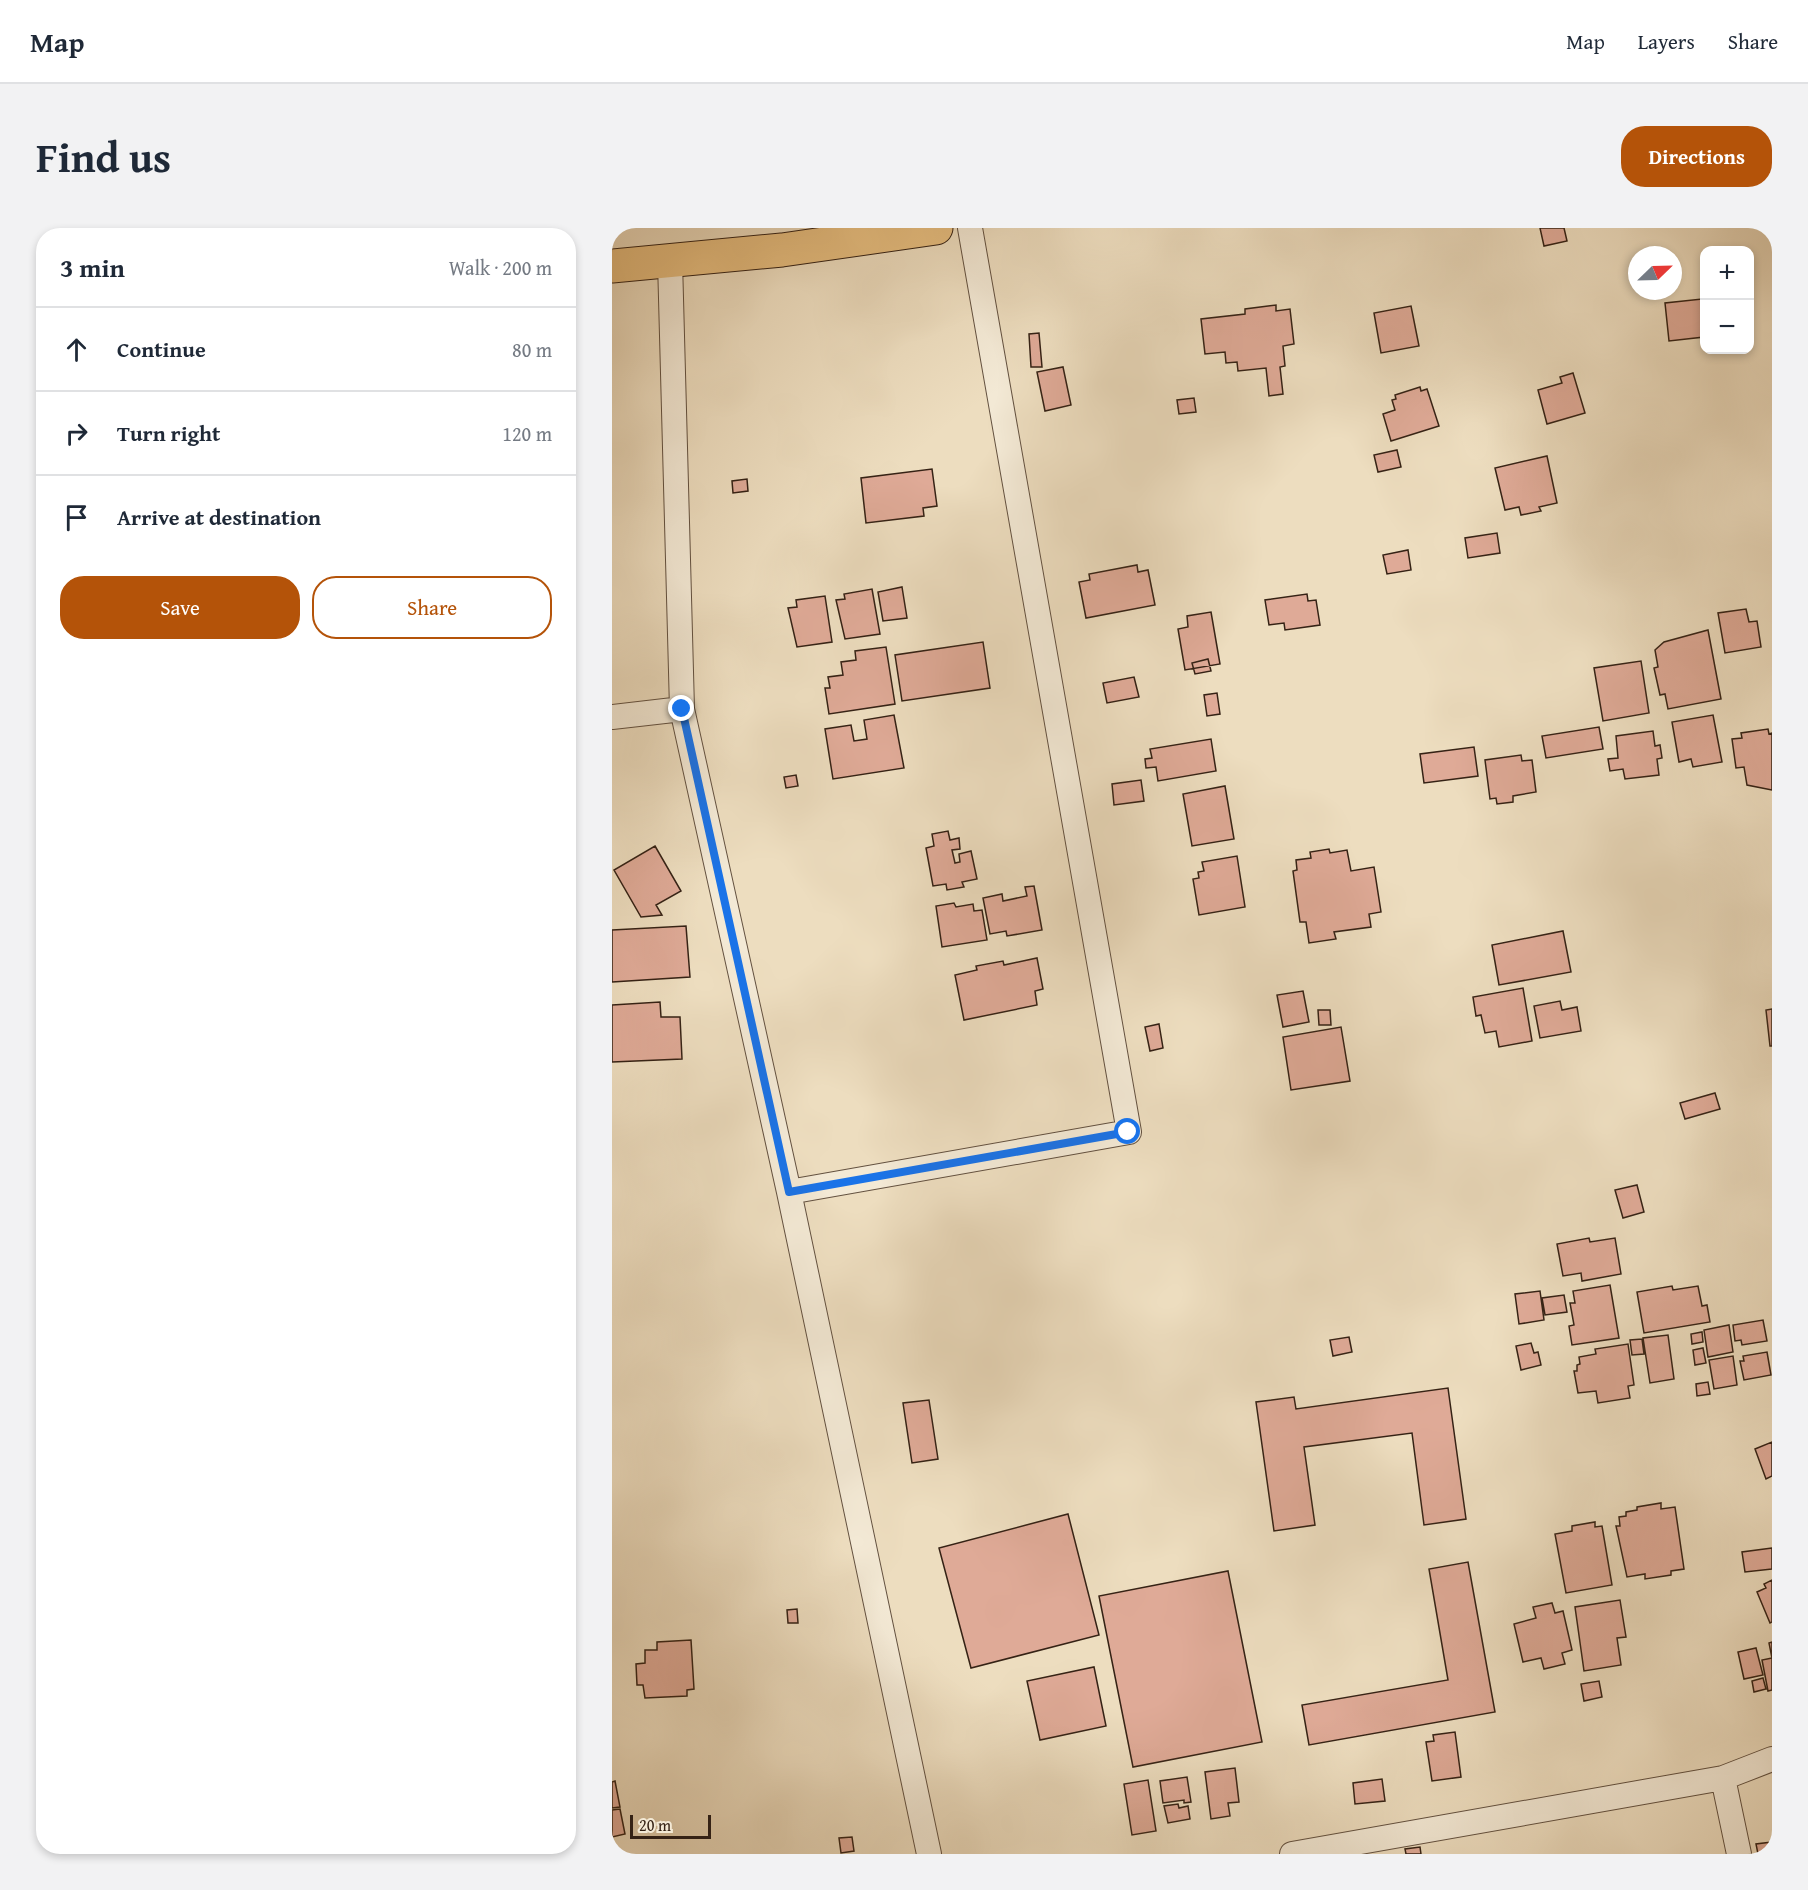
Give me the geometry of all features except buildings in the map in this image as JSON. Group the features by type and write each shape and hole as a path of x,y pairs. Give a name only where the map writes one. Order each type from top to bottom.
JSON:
{"highway":[{"path":"612,267 782,250 936,228"}],"street":[{"path":"789,1192 1128,1132 970,228"},
{"path":"669,261 682,709 789,1192 929,1854"},
{"path":"612,717 682,709"},
{"path":"1292,1854 1724,1778 1772,1759"},
{"path":"1724,1778 1739,1854"}],"route":[{"path":"682,709 789,1192 1128,1132"}]}
